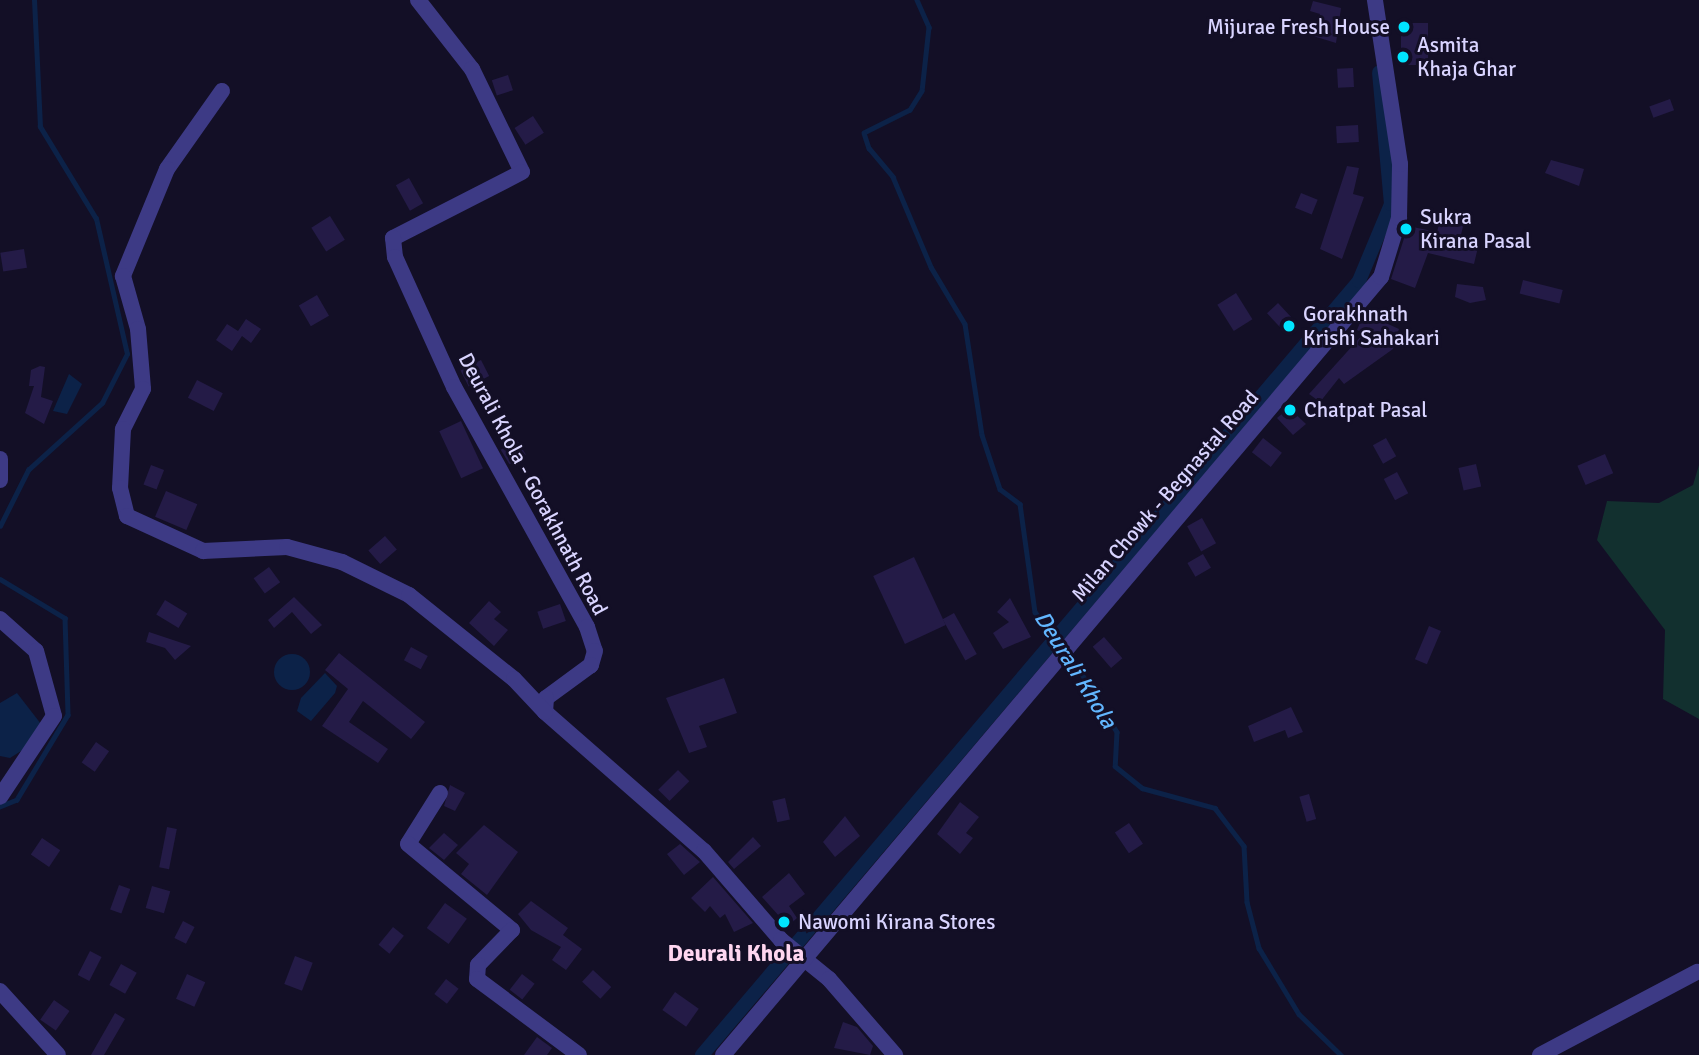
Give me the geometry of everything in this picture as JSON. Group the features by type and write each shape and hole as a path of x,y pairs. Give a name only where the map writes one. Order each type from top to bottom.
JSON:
{"street":[{"name":"Deurali Khola - Gorakhnath Road","path":"418,0 472,69 523,172 393,238 395,257 454,387 591,639 591,665 546,698 545,712"},
{"name":"Milan Chowk - Begnastal Road","path":"723,1055 800,959 1381,277 1399,218 1400,164 1377,1"},
{"path":"222,91 167,169 123,276 138,329 143,389 123,429 120,488 127,516 203,551 287,547 342,562 409,595 514,679 545,712 704,851 781,940 800,959 829,979 895,1055"},
{"path":"0,459 0,480"},
{"path":"0,619 36,651 54,716 0,797"},
{"path":"440,793 408,844 512,930 478,965 477,979 579,1055"},
{"path":"1540,1055 1698,973"},
{"path":"0,991 58,1055"}],"green space":[{"path":"1699,465 1699,719 1663,699 1665,630 1597,540 1607,501 1659,503 1693,485"}],"water":[{"path":"69,374 82,384 67,414 53,411"},
{"path":"292,654 305,659 310,672 305,685 292,690 279,685 274,672 279,659"},
{"path":"325,673 337,686 335,693 311,721 297,711 301,698"},
{"path":"17,693 41,724 29,746 10,758 0,756 0,703"}],"building":[{"path":"1313,1 1341,8 1336,43 1313,36 1320,14 1310,11"},
{"path":"1401,23 1428,23 1428,65 1401,65"},
{"path":"1353,68 1354,87 1338,88 1337,69"},
{"path":"508,75 513,90 497,95 492,80"},
{"path":"1670,99 1674,110 1653,118 1649,107"},
{"path":"533,116 544,133 525,145 515,128"},
{"path":"1358,125 1359,142 1337,143 1336,126"},
{"path":"1551,160 1584,169 1579,186 1545,173"},
{"path":"1347,166 1359,168 1353,194 1364,197 1342,259 1320,249"},
{"path":"409,178 423,203 410,211 396,185"},
{"path":"1301,193 1318,200 1312,215 1295,208"},
{"path":"1442,212 1465,218 1460,239 1479,243 1474,264 1428,253 1415,288 1391,279 1408,226 1437,232"},
{"path":"330,216 345,240 326,251 311,228"},
{"path":"24,249 27,268 3,272 0,253"},
{"path":"1523,280 1563,290 1559,304 1520,294"},
{"path":"1457,284 1483,287 1486,300 1470,303 1455,297"},
{"path":"1236,293 1252,319 1234,331 1217,305"},
{"path":"317,295 329,316 311,326 299,306"},
{"path":"1278,303 1296,322 1285,332 1267,313"},
{"path":"1364,313 1399,329 1393,349 1344,384 1339,378 1320,402 1309,394 1364,333 1357,330"},
{"path":"246,319 261,329 251,343 242,336 232,351 216,340 227,324 238,331"},
{"path":"481,360 489,376 469,386 461,370"},
{"path":"45,367 41,397 53,401 44,424 25,413 34,386 29,386 31,370"},
{"path":"197,380 223,393 214,411 188,398"},
{"path":"1289,408 1306,424 1293,435 1277,418"},
{"path":"461,421 483,468 461,478 439,431"},
{"path":"1263,438 1282,453 1271,467 1252,452"},
{"path":"1386,438 1396,456 1383,464 1373,445"},
{"path":"517,440 526,455 509,464 501,450"},
{"path":"1605,454 1613,473 1586,485 1577,466"},
{"path":"1476,464 1481,486 1464,490 1458,468"},
{"path":"151,465 164,470 157,490 143,485"},
{"path":"1397,472 1408,493 1395,500 1384,479"},
{"path":"166,491 197,504 186,530 155,517"},
{"path":"1202,518 1216,543 1201,552 1187,526"},
{"path":"385,536 397,550 380,564 368,550"},
{"path":"1203,554 1211,568 1195,577 1187,563"},
{"path":"914,557 946,625 905,644 873,576"},
{"path":"269,567 280,582 265,594 254,578"},
{"path":"294,597 322,625 311,634 292,612 274,628 268,620"},
{"path":"1010,598 1031,637 1003,649 993,633 1009,622 997,612"},
{"path":"165,600 187,613 179,628 156,615"},
{"path":"489,601 501,612 494,619 508,630 494,646 469,623"},
{"path":"560,604 566,621 543,629 537,612"},
{"path":"954,613 977,654 965,660 943,619"},
{"path":"1429,626 1441,631 1427,664 1415,659"},
{"path":"149,632 191,646 175,660 165,648 146,642"},
{"path":"1104,637 1122,658 1111,668 1093,647"},
{"path":"411,647 428,656 421,669 404,660"},
{"path":"339,653 425,722 411,739 363,701 349,722 388,749 378,763 322,726 348,689 325,670"},
{"path":"724,678 737,713 699,726 707,747 689,753 666,698"},
{"path":"1291,707 1303,732 1288,738 1285,730 1254,742 1248,726"},
{"path":"96,742 109,751 95,772 82,762"},
{"path":"678,770 689,781 670,801 658,790"},
{"path":"450,785 465,793 455,811 444,806"},
{"path":"1309,794 1316,819 1307,822 1299,797"},
{"path":"785,798 790,819 777,822 772,801"},
{"path":"960,802 979,817 966,833 973,838 960,854 937,834"},
{"path":"845,816 860,836 835,857 823,842"},
{"path":"1129,823 1143,844 1129,853 1115,833"},
{"path":"484,825 518,852 487,895 461,874 469,864 456,853"},
{"path":"167,827 177,829 169,869 159,867"},
{"path":"444,833 458,845 444,860 429,848"},
{"path":"753,837 761,846 734,869 728,862"},
{"path":"42,838 60,850 49,867 31,855"},
{"path":"680,844 700,862 684,875 667,854"},
{"path":"789,873 805,894 789,906 797,918 788,926 762,897"},
{"path":"713,877 753,923 734,932 725,914 720,918 710,906 705,912 691,898"},
{"path":"119,885 130,889 121,914 110,909"},
{"path":"152,886 170,891 164,913 146,908"},
{"path":"531,901 568,928 563,935 582,949 566,970 552,960 561,947 531,930 518,914"},
{"path":"445,903 467,919 449,944 427,928"},
{"path":"183,921 195,927 186,944 174,938"},
{"path":"393,927 404,936 389,954 379,945"},
{"path":"90,951 102,957 89,981 78,975"},
{"path":"295,956 313,963 302,991 284,984"},
{"path":"121,964 137,973 125,994 109,985"},
{"path":"593,970 611,987 600,999 582,982"},
{"path":"187,974 205,982 194,1007 176,999"},
{"path":"522,974 535,984 522,1000 510,990"},
{"path":"446,979 459,989 447,1004 434,994"},
{"path":"675,992 699,1009 686,1027 662,1010"},
{"path":"54,1000 70,1011 56,1031 40,1020"},
{"path":"115,1013 125,1019 104,1055 91,1055"},
{"path":"843,1022 857,1027 873,1046 870,1055 834,1048"},
{"path":"537,1037 552,1048 547,1055 524,1055"}],"waterway":[{"path":"0,526 28,470 102,403 127,354 96,219 40,127 34,0"},
{"name":"Deurali Khola","path":"917,0 929,27 922,91 910,110 864,133 869,148 893,177 931,267 965,324 982,435 1000,489 1020,504 1035,612 1074,661 1117,732 1115,766 1142,788 1215,808 1244,846 1247,902 1259,948 1299,1014 1341,1055"},
{"path":"702,1055 1359,281 1391,204 1379,73"},
{"path":"0,579 65,618 68,715 17,800 0,807"}],"place":[{"name":"Mijurae Fresh House","path":"1404,27"},
{"name":"Asmita Khaja Ghar","path":"1403,57"},
{"name":"Sukra Kirana Pasal","path":"1406,229"},
{"name":"Gorakhnath Krishi Sahakari","path":"1289,326"},
{"name":"Chatpat Pasal","path":"1290,410"},
{"name":"Nawomi Kirana Stores","path":"784,922"}],"district":[{"name":"Deurali Khola","path":"736,954"}]}
